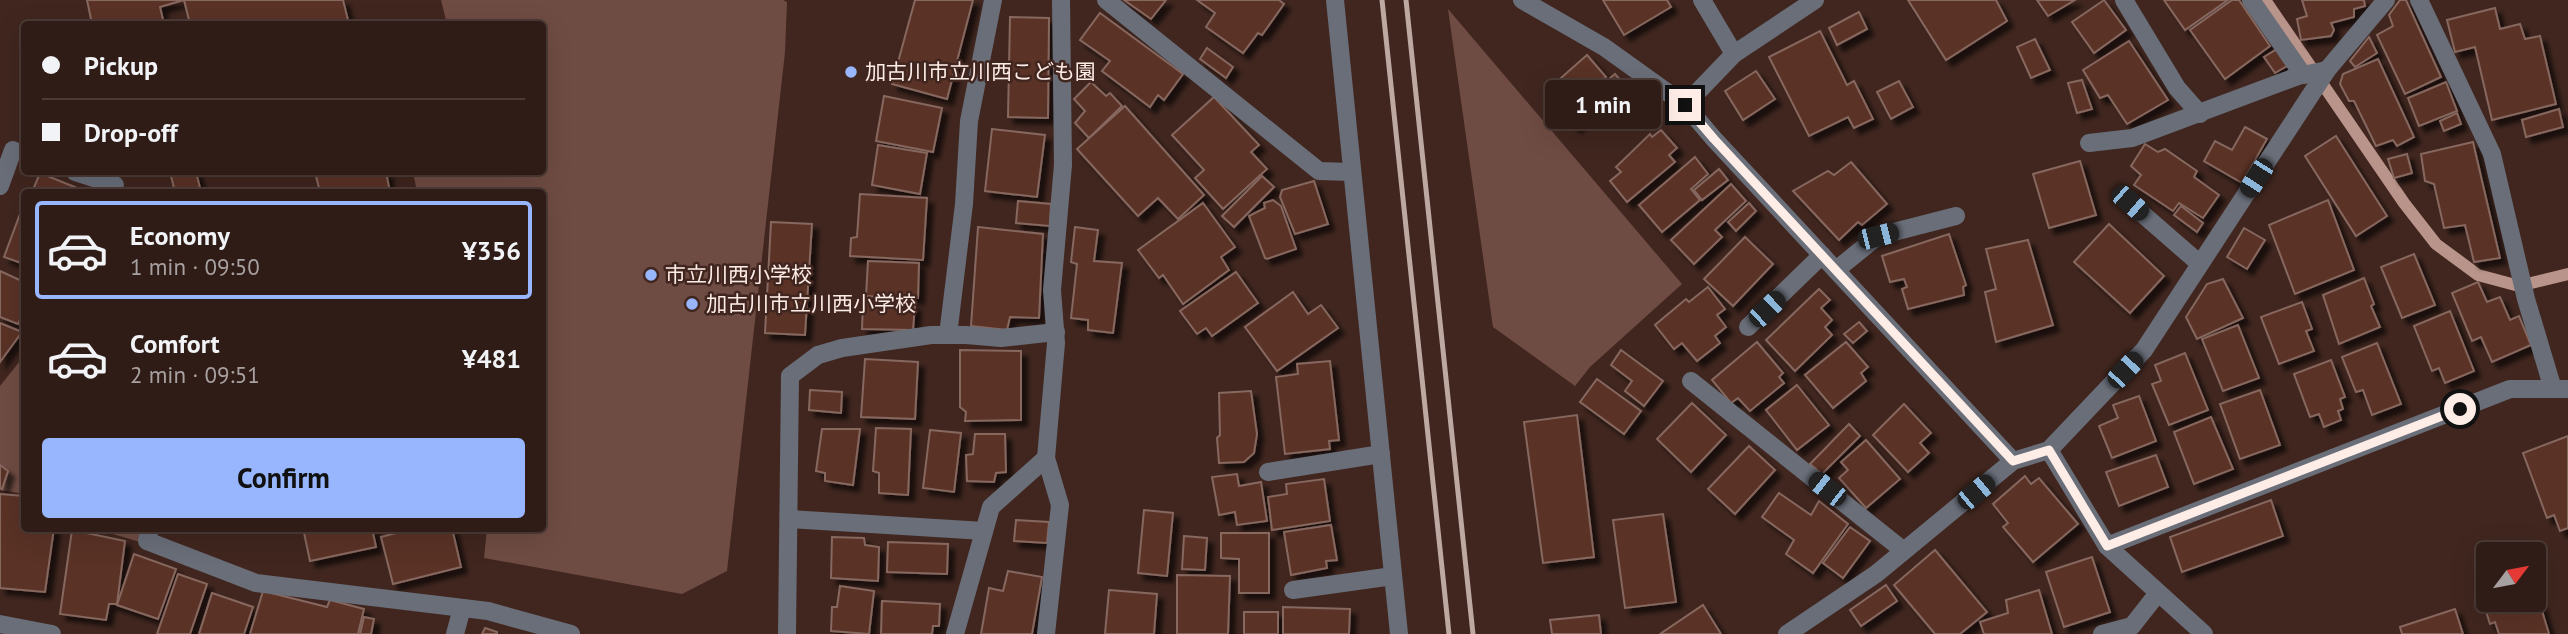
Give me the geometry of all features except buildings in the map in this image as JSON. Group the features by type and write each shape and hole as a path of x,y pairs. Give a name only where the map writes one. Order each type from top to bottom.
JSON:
{"street":[{"path":"948,335 964,204 969,121 993,0"},
{"path":"1046,634 1060,505 1046,458 1056,332 1052,290 1063,165 1061,0"},
{"path":"1106,0 1319,171 1352,172"},
{"path":"1335,0 1399,634"},
{"path":"1522,0 1604,47 1685,105 2013,461"},
{"path":"1702,0 1734,54"},
{"path":"1685,105 1734,54 1815,0"},
{"path":"2124,0 2177,88 2200,114"},
{"path":"2251,0 2303,75"},
{"path":"1787,634 1876,574 2013,461 2049,450 2144,350 2327,70 2386,0"},
{"path":"2107,546 2510,389 2560,389 2526,299 2492,154 2419,0"},
{"path":"2090,143 2132,138 2303,75 2327,70"},
{"path":"0,186 13,150"},
{"path":"84,175 115,185 113,189"},
{"path":"2130,203 2200,264"},
{"path":"1836,270 1878,236 1956,216"},
{"path":"1748,327 1822,256"},
{"path":"787,634 790,376 818,355 842,348 931,335 1001,338 1056,332"},
{"path":"1691,381 1904,551"},
{"path":"2049,450 2107,546 2204,634"},
{"path":"1268,472 1381,454"},
{"path":"955,634 991,507 1046,458"},
{"path":"789,519 984,531"},
{"path":"149,532 147,541 256,583 488,611 571,634"},
{"path":"1293,590 1393,576"},
{"path":"2102,634 2132,626 2158,593"},
{"path":"455,634 462,608"},
{"path":"0,624 52,634"}],"shaded area":[{"name":"市立川西小学校","path":"441,0 787,2 785,52 727,571 682,594 484,558 487,532 546,532 546,189 416,189 414,175 546,175 546,21 446,21"},
{"path":"1448,9 1682,284 1590,367 1575,386 1493,327"},
{"path":"21,360 21,494 0,490 0,386"},
{"path":"106,532 142,532 140,542"}],"waterway":[{"path":"2265,0 2404,203 2436,244 2478,275 2519,286 2568,274"}],"railway":[{"path":"1382,0 1449,634"},
{"path":"1406,0 1473,634"}],"place":[{"name":"加古川市立川西こども園","path":"851,72"},
{"name":"市立川西小学校","path":"651,275"},
{"name":"加古川市立川西小学校","path":"692,304"}],"route":[{"path":"1685,105 2013,461 2049,450 2107,546 2460,409"}]}
